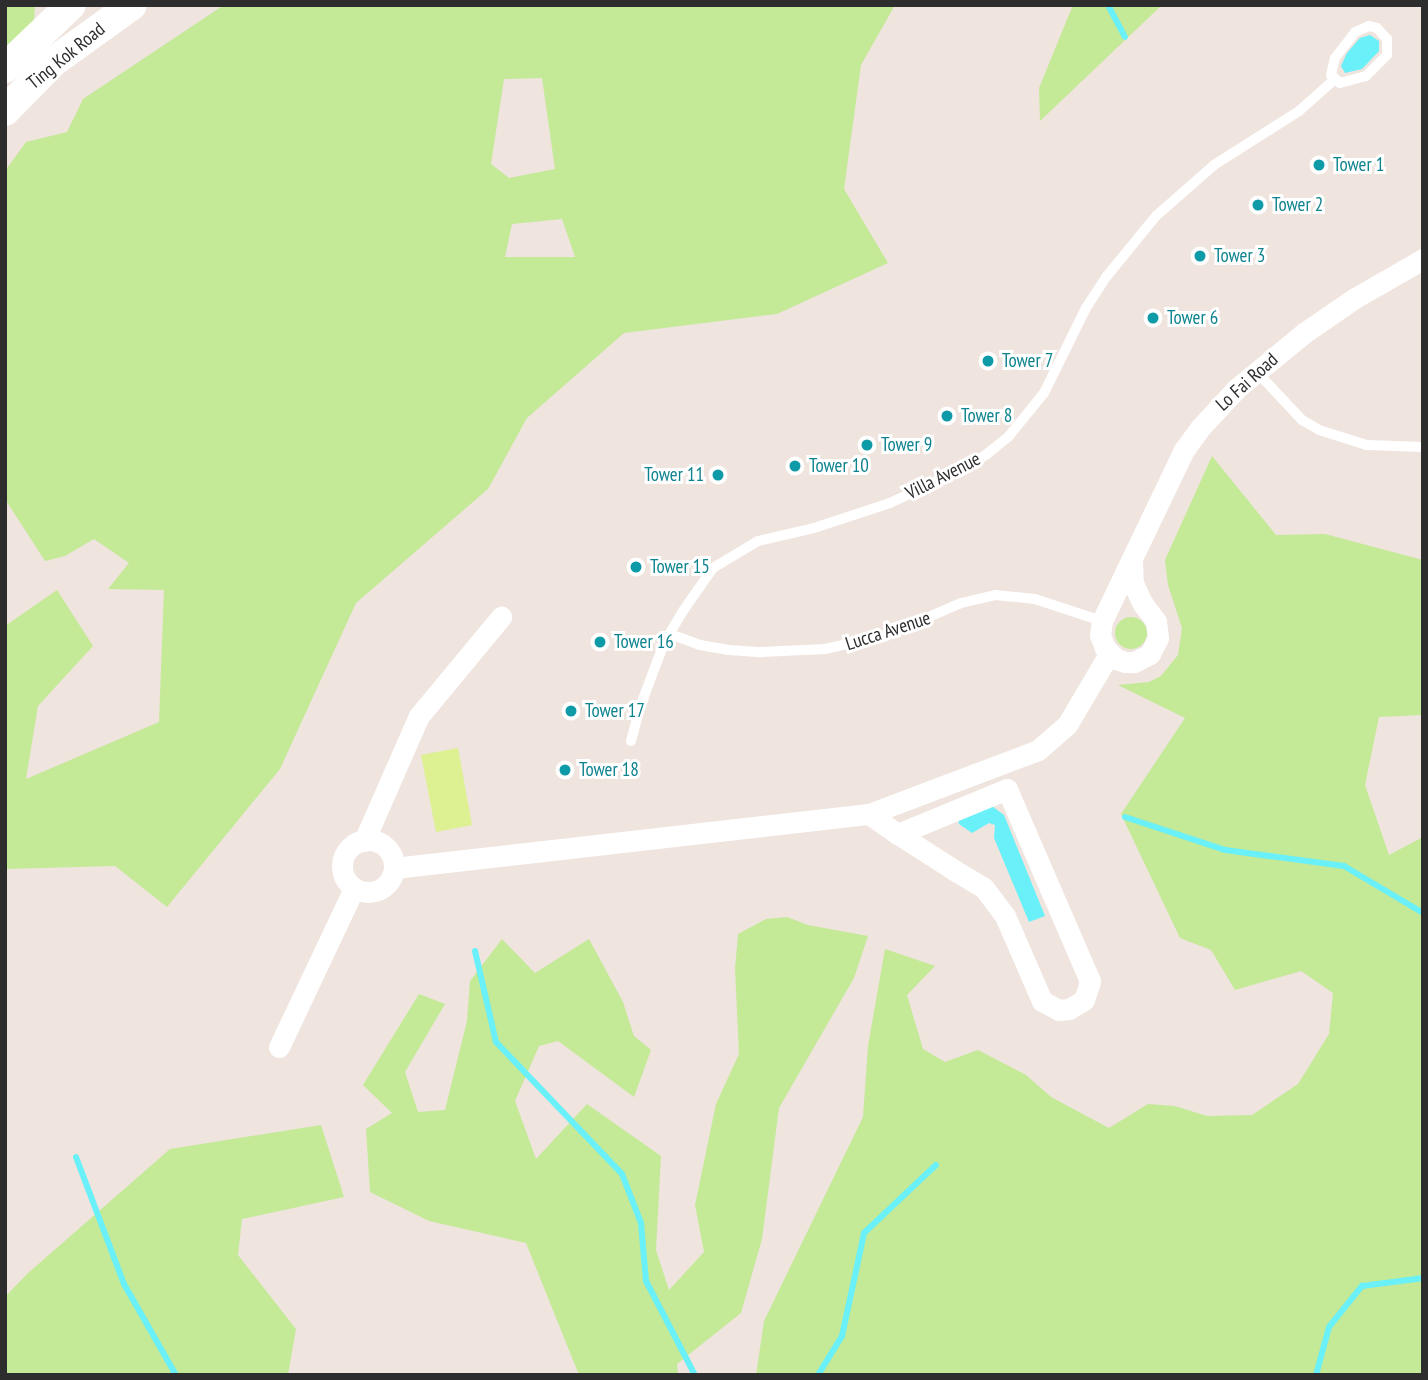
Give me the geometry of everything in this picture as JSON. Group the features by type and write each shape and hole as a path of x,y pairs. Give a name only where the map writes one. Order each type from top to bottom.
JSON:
{"main road":[{"name":"Ting Kok Road","path":"5,68 71,5"},
{"name":"Ting Kok Road","path":"5,111 53,62 132,5"}],"street":[{"name":"Lo Fai Road","path":"1102,621 1184,450 1217,407 1256,371 1355,298 1423,259"},
{"path":"1102,621 1101,642 1109,654 1125,662 1134,662 1150,654 1158,638 1156,621 1143,604 1133,583 1132,560"},
{"path":"363,841 419,716 501,617"},
{"path":"394,868 869,814 1038,750 1067,724 1109,654"},
{"path":"869,814 898,834 970,878 996,901 1042,1001 1059,1010 1069,1009 1084,1000 1090,982 1007,789 898,834"},
{"path":"363,841 379,842 386,847 391,853 394,868 387,884 371,892 354,888 348,882 342,865 349,849 363,841"},
{"path":"279,1046 354,888"}],"lane":[{"path":"1369,26 1383,33 1387,39 1387,55 1375,69 1356,80 1339,83 1334,80 1331,69 1335,58 1355,32 1369,26"},
{"name":"Villa Avenue","path":"631,741 651,674 670,634 702,581 734,553 758,541 814,528 890,503 963,469 1009,436 1044,393 1086,308 1107,275 1156,216 1214,165 1299,111 1334,80"},
{"path":"1256,371 1302,419 1319,430 1367,445 1423,447"},
{"name":"Lucca Avenue","path":"670,634 700,645 729,650 761,652 825,649 887,635 961,603 995,595 1035,599 1102,621"}],"green space":[{"path":"5,5 35,5 34,23 5,49"},
{"path":"224,5 895,5 861,65 844,189 888,263 777,314 624,333 527,418 488,489 356,603 280,769 167,907 115,866 5,869 5,626 57,590 93,646 38,706 26,779 159,722 164,590 108,589 129,563 94,539 65,556 45,561 5,499 5,171 26,142 67,132 83,99","holes":["542,78 555,169 509,178 491,164 504,79","562,219 575,257 505,257 512,224"]},
{"path":"1073,5 1162,5 1040,121 1039,88"},
{"path":"1212,456 1276,535 1325,534 1423,560 1423,715 1379,717 1365,785 1389,855 1423,837 1423,1375 756,1375 764,1321 863,1117 868,1046 885,949 935,966 907,995 923,1049 945,1062 978,1050 1026,1075 1051,1097 1109,1128 1148,1104 1175,1106 1207,1116 1252,1115 1298,1084 1329,1034 1333,993 1301,971 1235,990 1211,950 1180,938 1121,814 1185,718 1118,685 1149,682 1161,676 1178,655 1182,628 1168,585 1165,560"},
{"path":"1131,617 1142,622 1147,633 1142,644 1131,649 1120,644 1115,633 1120,622"},
{"path":"458,748 472,825 436,832 421,755"},
{"path":"787,917 808,925 868,936 854,978 779,1108 762,1239 741,1313 677,1364 678,1375 579,1375 526,1243 429,1221 370,1192 366,1129 392,1113 363,1085 419,994 445,1004 405,1072 418,1112 445,1110 467,1021 470,981 502,939 535,973 589,939 623,1002 634,1036 651,1050 634,1097 558,1041 539,1046 515,1101 536,1159 587,1104 661,1156 656,1250 669,1290 704,1252 695,1205 716,1104 739,1054 735,969 738,934 766,919"},
{"path":"321,1125 344,1197 242,1219 238,1255 296,1329 288,1375 5,1375 5,1297 27,1274 170,1149"}],"water":[{"path":"1370,35 1379,41 1379,51 1362,69 1345,73 1341,66 1347,53 1360,38"},
{"path":"989,804 1004,815 1045,916 1029,922 994,838 995,825 989,823 972,833 959,824 958,818"}],"waterway":[{"path":"1108,5 1125,37"},
{"path":"1125,817 1225,850 1344,866 1423,913"},
{"path":"475,951 496,1042 622,1174 641,1223 646,1281 695,1375"},
{"path":"76,1157 124,1284 176,1375"},
{"path":"818,1375 842,1336 864,1233 936,1165"},
{"path":"1316,1375 1329,1327 1362,1286 1423,1278"}],"place":[{"name":"Tower 1","path":"1319,165"},
{"name":"Tower 2","path":"1258,205"},
{"name":"Tower 3","path":"1200,256"},
{"name":"Tower 6","path":"1153,318"},
{"name":"Tower 7","path":"988,361"},
{"name":"Tower 8","path":"947,416"},
{"name":"Tower 9","path":"867,445"},
{"name":"Tower 10","path":"795,466"},
{"name":"Tower 11","path":"718,475"},
{"name":"Tower 15","path":"636,567"},
{"name":"Tower 16","path":"600,642"},
{"name":"Tower 17","path":"571,711"},
{"name":"Tower 18","path":"565,770"}]}
